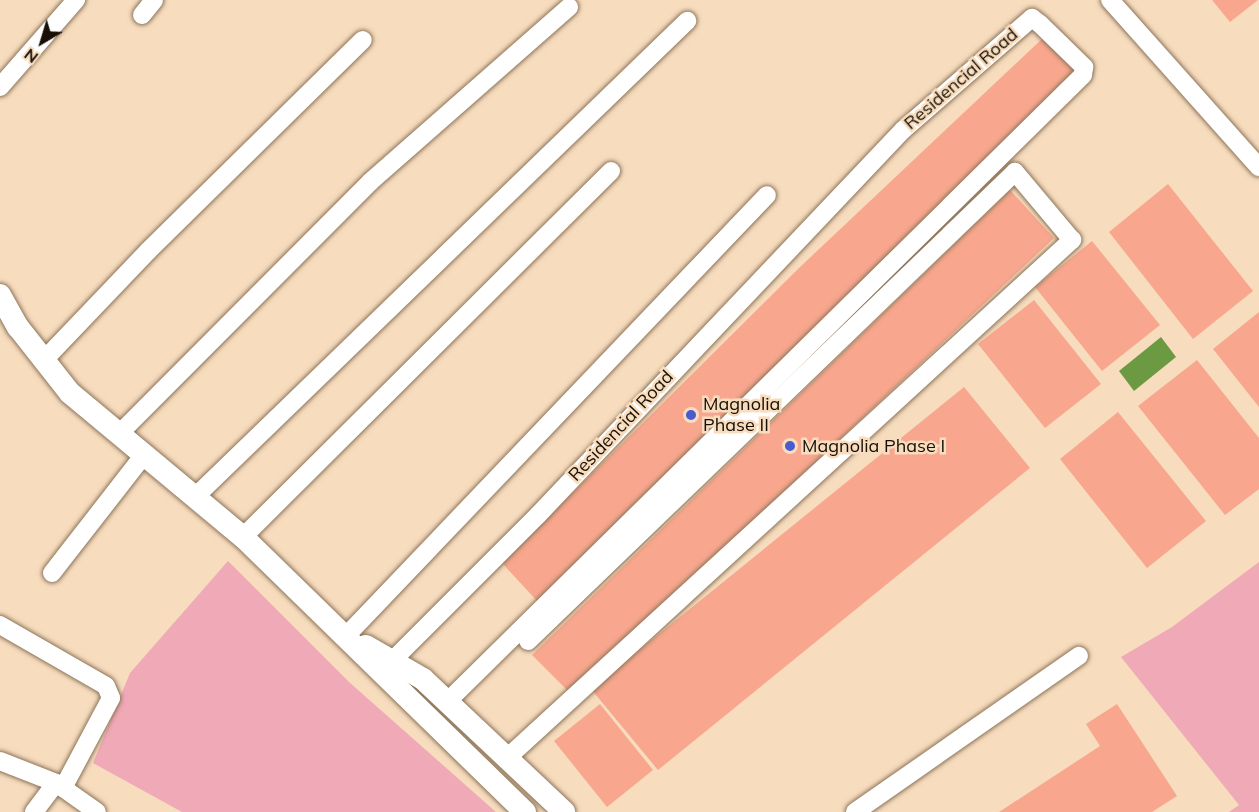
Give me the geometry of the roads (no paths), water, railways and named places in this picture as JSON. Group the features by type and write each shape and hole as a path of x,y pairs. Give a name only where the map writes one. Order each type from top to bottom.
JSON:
{"street":[{"path":"0,87 76,0"},
{"path":"142,15 154,0"},
{"path":"1110,0 1259,167"},
{"path":"119,434 370,182 569,7"},
{"name":"Residencial Road","path":"392,661 538,515 903,130 1032,18 1041,24 1084,67 1083,75 451,705"},
{"path":"195,497 687,21"},
{"path":"44,360 148,251 363,40"},
{"path":"243,537 611,171"},
{"path":"451,705 1016,172 1072,240 507,758"},
{"path":"347,635 767,195"},
{"path":"0,295 44,360 70,393 243,537 347,635 404,698 525,812"},
{"path":"52,573 144,454"},
{"path":"0,624 106,686 111,698 59,786 34,812"},
{"path":"347,635 423,679 564,812"},
{"path":"855,812 1079,656"},
{"path":"0,761 59,786 97,812"}],"place":[{"name":"Magnolia Phase II","path":"691,415"},
{"name":"Magnolia Phase I","path":"790,446"}]}
